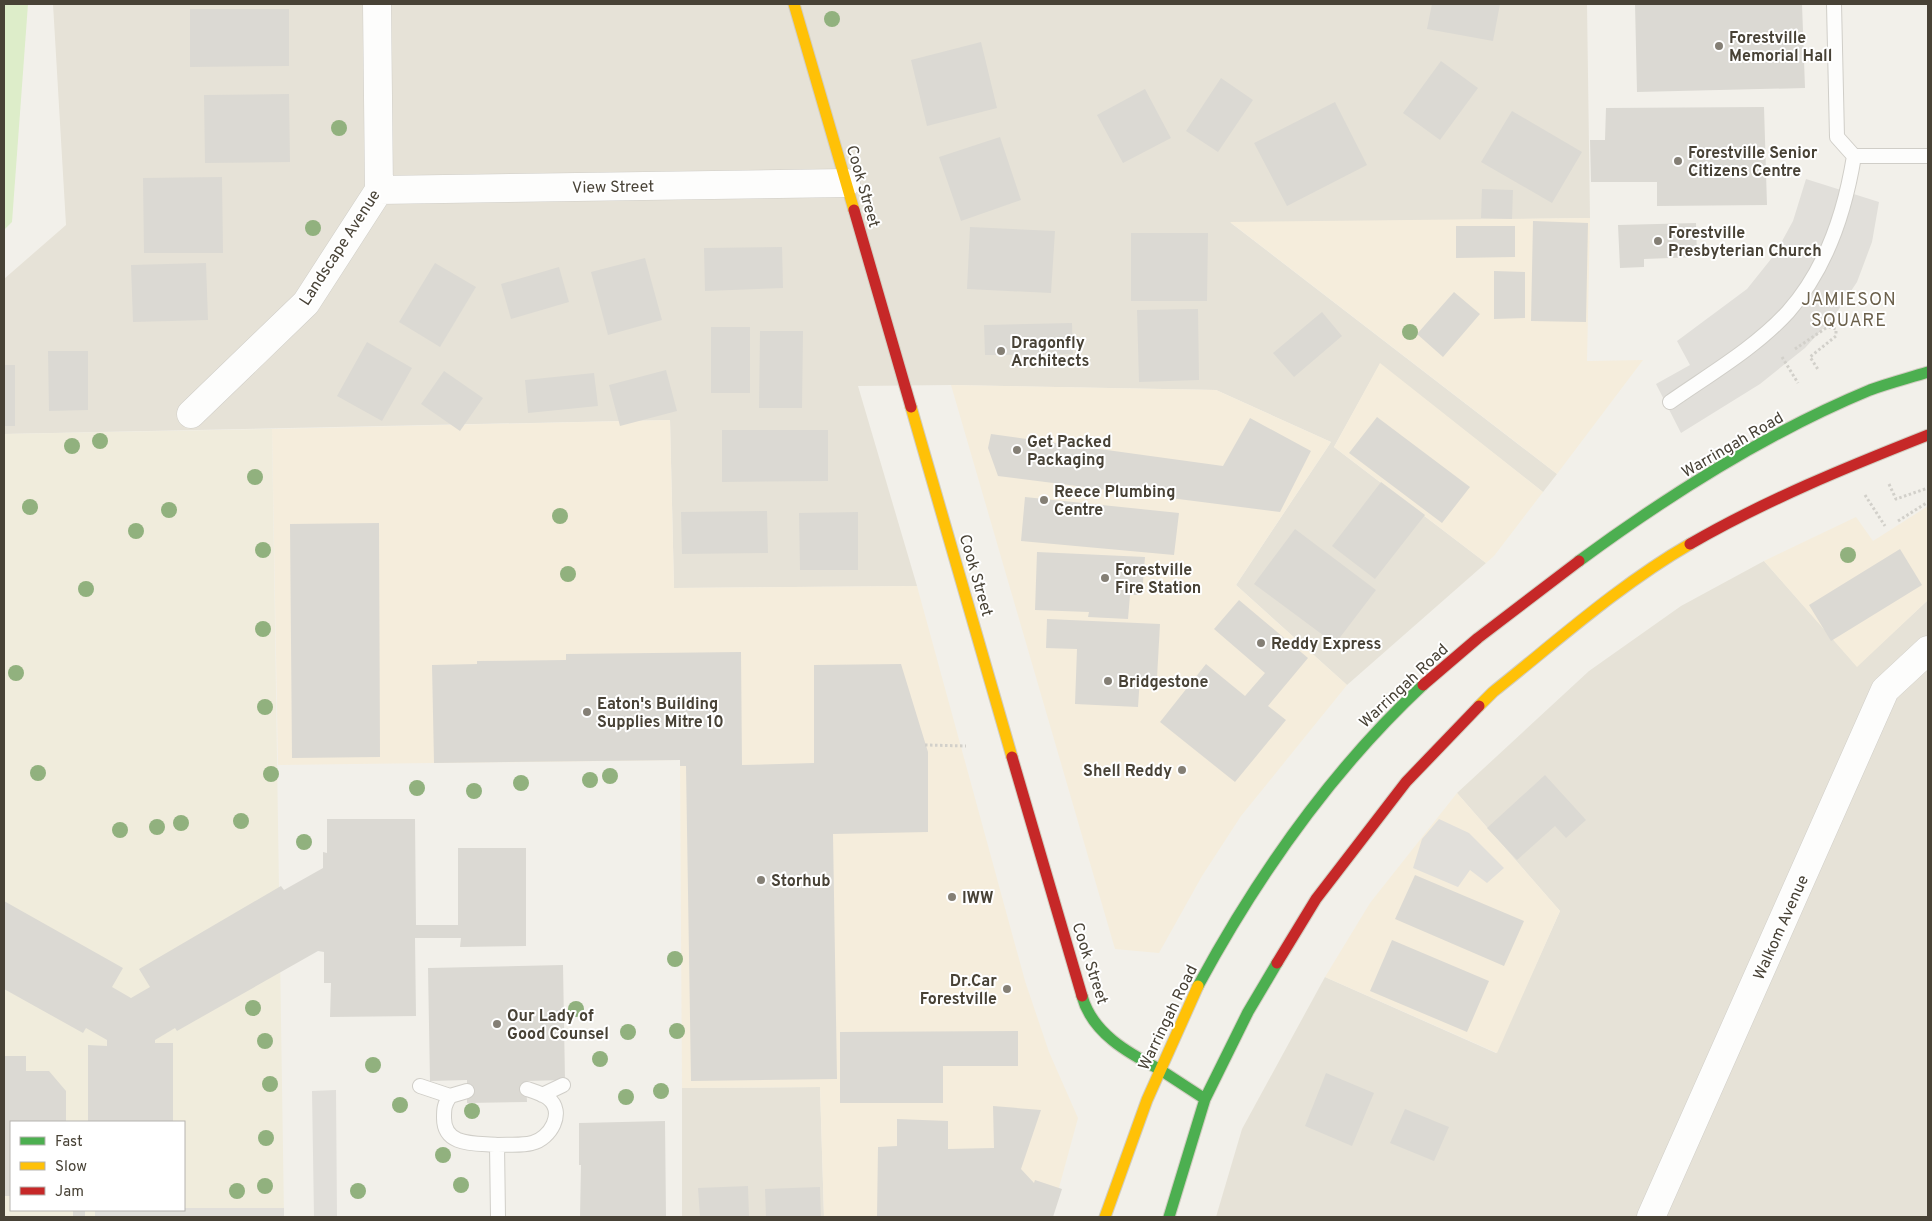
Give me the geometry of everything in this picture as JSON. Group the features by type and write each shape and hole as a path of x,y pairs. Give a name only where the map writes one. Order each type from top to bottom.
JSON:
{"main road":[{"name":"Cook Street","path":"794,4 1083,1000 1109,1040 1122,1050 1159,1069 1206,1099"},
{"name":"Warringah Road","path":"1105,1217 1126,1150 1159,1069 1188,1006 1239,914 1320,795 1379,728 1433,676 1527,600 1634,520 1758,444 1865,392 1928,372"},
{"path":"1169,1217 1206,1099 1248,1012 1316,898 1406,782 1493,692 1610,599 1663,560 1744,515 1848,466 1928,435"}],"street":[{"name":"Landscape Avenue","path":"191,414 306,303 379,190 377,4"},
{"name":"View Street","path":"379,190 846,183"},
{"name":"Walkom Avenue","path":"1651,1217 1885,690 1928,650"}],"lane":[{"path":"1834,4 1837,138 1854,156 1928,156"},
{"path":"1670,402 1740,354 1788,312 1820,266 1839,223 1854,156"},
{"path":"542,1095 563,1085"},
{"path":"420,1086 450,1096 467,1091"},
{"path":"450,1096 444,1106 444,1122 451,1138 460,1142 496,1145 533,1143 547,1136 555,1126 555,1110 549,1098 527,1089"},
{"path":"496,1145 498,1217"}],"path":[{"path":"1794,349 1826,328 1836,329 1836,336 1810,357 1819,371"},
{"path":"1782,357 1798,383"},
{"path":"1889,484 1896,499 1928,488"},
{"path":"1865,495 1885,526"},
{"path":"1898,521 1928,502"},
{"path":"925,745 966,746"}],"shaded area":[{"path":"53,4 1587,4 1590,218 1231,223 1557,474 1543,492 1380,364 1334,447 1486,563 1347,685 1236,585 1331,442 1216,390 951,385 858,386 917,586 674,588 670,420 4,434 4,279 66,225"},
{"path":"1806,179 1879,202 1872,242 1857,282 1835,315 1805,348 1760,384 1681,433 1656,384 1690,365 1677,341 1747,289 1775,254 1793,221"},
{"path":"1590,218 1587,361 1643,360 1557,474 1230,222"},
{"path":"1380,363 1543,492 1494,556 1486,563 1334,447"},
{"path":"951,385 1216,390 1331,442 1236,585 1347,685 1241,816 1202,876 1159,953 1115,949"},
{"path":"670,420 674,588 917,586 1025,981 1049,1052 1078,1118 1051,1217 824,1217 820,1087 682,1088 680,760 278,765 272,429"},
{"path":"272,429 284,1217 4,1217 4,434"},
{"path":"1928,506 1928,600 1857,667 1764,561 1856,517 1873,541"},
{"path":"1764,561 1857,666 1928,600 1928,1217 1216,1217 1242,1129 1325,977 1496,1053 1560,911 1457,793 1589,671 1681,606"},
{"path":"1457,793 1560,911 1497,1053 1325,977 1370,903"},
{"path":"1439,819 1469,833 1504,868 1487,883 1470,870 1458,887 1413,868 1422,839"},
{"path":"820,1087 824,1217 682,1217 682,1088"},
{"path":"336,1090 337,1217 314,1217 312,1091"},
{"path":"185,1208 284,1208 284,1217 95,1217 95,1211 185,1211"}],"green space":[{"path":"4,4 28,4 12,222 4,230"}],"building":[{"path":"1432,4 1500,4 1493,41 1427,29"},
{"name":"Forestville Memorial Hall","path":"1635,4 1802,4 1805,88 1637,92"},
{"path":"190,9 289,9 289,66 190,67"},
{"path":"981,42 997,108 927,126 911,60"},
{"path":"1441,61 1478,88 1440,140 1403,113"},
{"path":"1221,78 1253,100 1218,152 1186,131"},
{"path":"1145,89 1171,138 1123,163 1097,115"},
{"path":"289,94 290,162 205,163 204,95"},
{"path":"1335,102 1367,165 1287,206 1254,143"},
{"name":"Forestville Senior Citizens Centre","path":"1764,107 1767,205 1657,206 1657,182 1591,182 1590,140 1605,140 1606,108"},
{"path":"1512,111 1582,152 1552,203 1481,162"},
{"path":"1000,137 1021,200 961,221 939,157"},
{"path":"222,177 223,253 144,253 143,178"},
{"path":"1482,189 1513,190 1512,219 1481,218"},
{"path":"1533,221 1588,223 1586,322 1531,321"},
{"name":"Forestville Presbyterian Church","path":"1696,223 1697,257 1644,259 1644,267 1620,268 1618,225"},
{"path":"1456,226 1515,226 1515,257 1456,258"},
{"path":"970,227 1055,231 1051,293 967,289"},
{"path":"1131,233 1208,233 1207,301 1131,301"},
{"path":"782,247 783,288 705,291 704,248"},
{"path":"645,258 662,320 608,335 591,272"},
{"path":"206,263 208,320 133,322 131,265"},
{"path":"435,263 476,287 440,347 399,322"},
{"path":"559,267 569,302 511,319 501,284"},
{"path":"1494,271 1525,272 1525,318 1494,319"},
{"path":"1454,292 1480,314 1443,357 1417,334"},
{"path":"1198,309 1199,380 1139,382 1137,310"},
{"path":"1322,312 1342,336 1294,377 1273,353"},
{"path":"1072,323 1073,354 985,355 984,325"},
{"path":"711,327 750,327 750,393 711,393"},
{"path":"760,331 803,331 802,408 759,408"},
{"path":"367,342 412,368 382,421 337,396"},
{"path":"48,351 88,351 88,410 49,411"},
{"path":"4,365 15,365 15,426 4,426"},
{"path":"666,370 677,411 620,426 609,385"},
{"path":"444,371 483,398 460,431 421,404"},
{"path":"594,373 598,406 528,413 525,380"},
{"path":"1377,417 1470,487 1442,523 1349,453"},
{"path":"1250,418 1311,451 1280,512 998,476 988,448 991,434 1223,466"},
{"path":"722,430 828,430 828,481 722,482"},
{"path":"1381,482 1425,515 1375,579 1332,546"},
{"path":"1025,497 1179,513 1174,555 1021,541"},
{"path":"767,511 768,553 682,554 681,512"},
{"path":"858,512 858,570 800,570 799,513"},
{"path":"379,523 380,757 292,758 290,524"},
{"path":"1295,529 1376,590 1335,644 1254,584"},
{"path":"1900,549 1922,585 1831,641 1809,605"},
{"path":"1037,552 1145,557 1142,595 1130,595 1128,619 1088,617 1089,612 1035,610"},
{"path":"1239,600 1308,658 1268,706 1286,720 1235,782 1160,722 1206,664 1245,696 1265,673 1214,629"},
{"path":"1047,619 1160,624 1157,678 1140,677 1138,707 1075,704 1077,649 1046,648"},
{"path":"741,652 742,765 814,763 814,665 901,664 928,752 928,832 833,834 837,1079 691,1081 686,766 680,766 680,760 434,763 432,665 477,664 477,661 566,660 566,654"},
{"path":"1545,775 1586,820 1566,838 1555,826 1517,860 1487,828"},
{"path":"327,819 415,819 416,925 458,925 458,848 526,848 526,946 460,947 461,938 415,938 416,1016 330,1017 331,983 324,983 324,952 318,951 177,1031 175,1028 155,1040 155,1043 173,1043 173,1121 88,1121 88,1045 107,1046 107,1040 86,1028 83,1033 4,989 4,901 123,968 112,987 131,998 150,987 139,969 281,886 284,890 323,868 323,852 327,853"},
{"path":"1415,875 1524,921 1504,966 1395,919"},
{"path":"1392,940 1489,981 1467,1032 1370,991"},
{"name":"Our Lady of Good Counsel","path":"563,965 565,1080 526,1081 527,1102 467,1103 467,1080 430,1081 428,968"},
{"path":"1018,1031 1018,1066 943,1066 943,1103 840,1103 840,1032"},
{"path":"4,1056 26,1056 26,1071 49,1071 66,1091 66,1121 10,1121 10,1196 4,1196"},
{"path":"1326,1073 1374,1093 1352,1146 1305,1126"},
{"path":"993,1106 1041,1110 1021,1169 1034,1183 1035,1180 1062,1189 1053,1217 877,1217 878,1147 897,1146 897,1119 948,1121 948,1149 994,1148"},
{"path":"1405,1109 1449,1127 1434,1161 1390,1143"},
{"path":"665,1121 666,1217 580,1217 581,1165 579,1165 579,1123"},
{"path":"748,1186 749,1217 700,1217 698,1188"},
{"path":"820,1187 821,1217 766,1217 765,1189"},
{"path":"73,1211 85,1211 85,1217 73,1217"}],"traffic: fast":[{"path":"1579,561 1648,512 1756,445 1793,425 1870,390 1928,372"},
{"path":"1198,986 1246,904 1298,826 1357,753 1423,685"},
{"path":"1169,1217 1205,1099 1248,1012 1277,963"},
{"path":"1082,996 1094,1021 1103,1031 1124,1049 1159,1069"},
{"path":"1159,1069 1205,1099"}],"traffic: slow":[{"path":"794,4 854,210"},
{"path":"911,407 1012,757"},
{"path":"1479,706 1493,692 1613,595 1690,544"},
{"path":"1105,1217 1147,1100 1198,986"}],"traffic: jam":[{"path":"854,210 911,407"},
{"path":"1690,544 1777,499 1928,435"},
{"path":"1423,685 1478,638 1579,561"},
{"path":"1277,963 1316,899 1406,782 1479,706"},
{"path":"1012,757 1082,996"}],"place":[{"name":"Forestville Memorial Hall","path":"1719,46"},
{"name":"Forestville Senior Citizens Centre","path":"1678,161"},
{"name":"Forestville Presbyterian Church","path":"1658,241"},
{"name":"Dragonfly Architects","path":"1001,351"},
{"name":"Get Packed Packaging","path":"1017,450"},
{"name":"Reece Plumbing Centre","path":"1044,500"},
{"name":"Forestville Fire Station","path":"1105,578"},
{"name":"Reddy Express","path":"1261,643"},
{"name":"Bridgestone","path":"1108,681"},
{"name":"Eaton's Building Supplies Mitre 10","path":"587,712"},
{"name":"Shell Reddy","path":"1182,770"},
{"name":"Storhub","path":"761,880"},
{"name":"IWW","path":"952,897"},
{"name":"Dr.Car Forestville","path":"1007,989"},
{"name":"Our Lady of Good Counsel","path":"497,1024"}],"district":[{"name":"JAMIESON SQUARE","path":"1849,309"}]}
